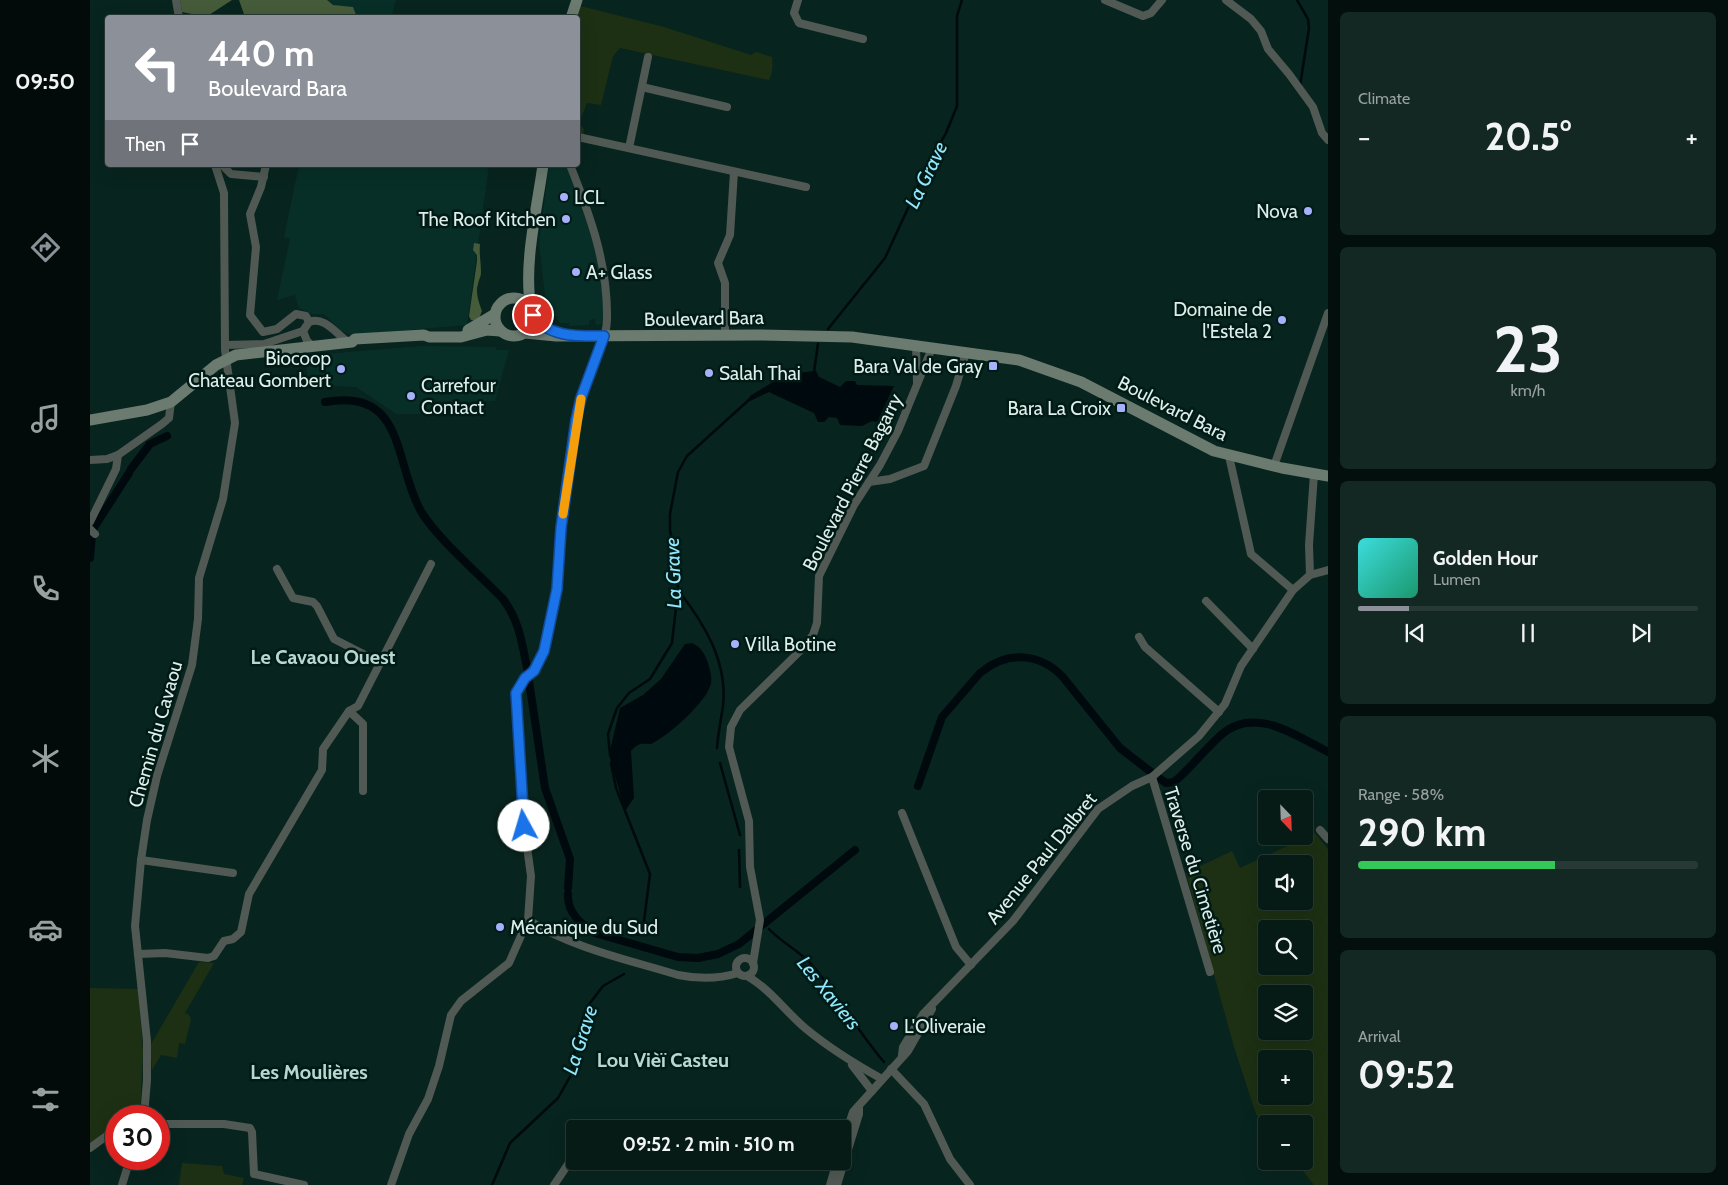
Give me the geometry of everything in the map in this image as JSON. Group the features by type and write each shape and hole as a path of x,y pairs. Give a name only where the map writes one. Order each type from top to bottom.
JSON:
{"street":[{"path":"176,0 178,15"},
{"path":"572,15 578,0"},
{"path":"798,0 794,13 800,23 862,39"},
{"path":"1105,0 1143,16 1151,13 1162,0"},
{"path":"1226,0 1256,25 1268,49 1292,85 1313,107 1322,133 1328,140"},
{"path":"629,148 648,57"},
{"path":"642,87 727,107"},
{"path":"580,137 806,187"},
{"name":"Chemin du Cavaou","path":"145,1105 147,1041 135,920 141,860 147,820 157,776 192,666 198,619 199,578 223,499 235,423 227,354 224,193 216,167"},
{"path":"224,167 231,174 264,177"},
{"path":"266,167 264,177 250,214 256,247 250,315 263,332 277,329 296,314 306,316 309,322"},
{"path":"227,354 350,342 355,339 424,335 428,337 461,337 487,330 500,331 514,337 525,334 533,322 529,295 532,250 543,167"},
{"path":"391,1185 409,1134 428,1098 439,1066 451,1015 462,1001 509,963 528,920 531,876 522,811 516,693 544,651 557,589 561,528 579,406 604,336 607,319 601,251 571,167"},
{"path":"725,335 725,282 718,263 730,235 734,172"},
{"path":"461,337 495,314 501,303 514,298 521,288 532,250"},
{"path":"514,298 527,303 532,312"},
{"name":"Boulevard Bara","path":"532,312 547,330 578,336"},
{"path":"1274,466 1328,313"},
{"path":"495,314 495,320 500,331"},
{"path":"90,420 147,410 171,402 227,354 303,331 309,322 315,320 326,324 335,334 350,342"},
{"path":"303,331 306,341 313,346"},
{"name":"Boulevard Bara","path":"525,334 578,336 725,335 852,337 931,352 1019,360 1081,382 1200,445 1229,456 1328,476"},
{"name":"Boulevard Pierre Bagarry","path":"916,349 917,385"},
{"name":"Boulevard Pierre Bagarry","path":"754,966 760,920 750,867 749,821 729,747 731,728 740,710 803,648 813,635 817,623 819,576 854,505 898,431 931,352"},
{"path":"869,482 890,479 924,466 956,386 965,356"},
{"path":"90,460 107,459 118,455 169,418 171,402"},
{"path":"90,522 116,469 118,455"},
{"path":"1229,456 1250,554 1293,590"},
{"path":"1310,576 1309,546 1314,474"},
{"path":"138,954 165,952 208,958 214,956 224,941 233,939 241,932 249,894 322,770 323,749 349,711 358,706 431,564"},
{"path":"277,569 293,598 312,602 317,606 334,639 381,663"},
{"name":"Avenue Paul Dalbret","path":"850,1120 853,1112 859,1108 902,1055 908,1051 938,1000 1013,921 1098,809 1132,786 1152,778 1199,736 1220,712 1231,692 1241,666 1293,590 1310,576 1328,570"},
{"path":"1206,602 1252,649"},
{"path":"1139,637 1151,653 1220,712"},
{"path":"349,711 363,724 363,791"},
{"name":"Traverse du Cimetière","path":"1152,778 1210,972"},
{"path":"902,814 956,947 971,965"},
{"path":"1320,830 1328,839"},
{"path":"141,860 233,873"},
{"name":"Boulevard Pierre Bagarry","path":"528,920 560,939 604,954 692,978 722,976 736,970 738,961 746,958 755,947"},
{"path":"746,958 754,966 759,982"},
{"path":"747,976 754,966"},
{"path":"736,970 759,982 805,1028 849,1061 882,1079"},
{"path":"849,1061 872,1092"},
{"path":"891,1069 924,1104 950,1160 970,1185"},
{"name":"Avenue Paul Dalbret","path":"851,1136 860,1114 859,1108"},
{"path":"170,1124 224,1124 250,1128 252,1132 254,1174 304,1185"},
{"path":"90,1148 105,1137"},
{"path":"554,1185 566,1167"},
{"path":"122,1185 127,1170"},
{"name":"Avenue Paul Dalbret","path":"830,1185 837,1170"},
{"name":"Avenue Paul Dalbret","path":"837,1185 839,1170"}],"shaded area":[{"path":"180,0 232,0 209,15 182,12"},
{"path":"239,0 327,0 333,5 353,7 356,15 244,15"},
{"path":"295,0 396,0 392,15 259,15"},
{"path":"576,5 664,27 751,55 756,52 772,57 770,77 769,80 620,48 613,56 601,105 587,103 580,120 580,15 572,15"},
{"path":"580,124 584,129 583,138 580,137"},
{"path":"299,167 489,167 467,325 350,335 340,330 324,314 312,314 299,308 295,295 277,300 290,239 284,237"},
{"path":"549,167 568,167 596,243 605,312 602,324 596,325 595,319 589,320 589,325 569,326 569,323 561,323 550,312 546,304 539,243"},
{"path":"474,243 480,244 481,274 477,290 482,311 478,321 471,320 469,316 477,261 477,255 473,250"},
{"path":"422,346 496,347 496,350 509,350 495,401 439,403 431,412 426,414 396,414 356,387 315,385 309,380 306,367 310,363 311,355"},
{"path":"816,371 819,377 840,387 846,381 855,381 857,385 894,386 877,422 872,421 862,426 840,425 837,418 829,417 824,422 818,422 814,413 769,392 750,401 750,396 786,374"},
{"path":"692,643 706,657 711,673 711,683 703,699 667,734 651,744 638,745 631,751 634,798 625,811 609,755 620,708 643,695 661,679 685,644"},
{"path":"1315,833 1328,849 1328,1185 1314,1185 1302,1170 1313,1170 1313,1115 1258,1116 1234,1047 1186,873 1232,851 1240,868 1258,860 1258,910 1313,910 1313,855 1268,855 1289,845 1313,845 1313,834"},
{"path":"199,962 214,963 185,1013 191,1019 185,1044 179,1043 177,1058 161,1055 152,1070 150,1046"},
{"path":"90,988 138,989 143,1052 141,1105 105,1105 105,1133 90,1145"},
{"path":"182,1163 222,1166 224,1174 244,1178 242,1185 179,1185"}],"waterway":[{"name":"La Grave","path":"828,329 885,258 927,167 946,133 957,106 957,16 962,0"},
{"path":"1297,0 1308,19 1309,28 1300,86"},
{"name":"La Grave","path":"814,372 818,344"},
{"name":"La Grave","path":"610,755 608,734 617,708 629,693 650,679 672,643 678,590 677,567 670,530 670,514 678,472 687,456 752,397"},
{"path":"325,402 352,400 371,406 384,418 393,434 413,494 422,513 460,557 503,599 513,615 519,632 527,668"},
{"path":"131,469 150,444 167,436"},
{"path":"93,529 129,473"},
{"path":"90,558 92,534"},
{"name":"Les Xaviers","path":"678,590 705,630 718,659 722,674 723,706 717,748"},
{"path":"983,671 1003,660 1023,657 1033,659 1053,668 1062,676 1120,748 1151,772"},
{"path":"918,786 942,717 980,673"},
{"path":"529,681 545,788 570,859 568,888"},
{"path":"1159,778 1166,783 1174,782 1221,735 1234,726 1247,723 1275,726 1303,738 1328,752"},
{"name":"La Grave","path":"611,763 616,788 650,874 644,921 638,935"},
{"name":"Les Xaviers","path":"720,763 740,835"},
{"name":"Les Xaviers","path":"739,850 740,887"},
{"path":"568,894 568,901 572,912 580,922 595,933 678,957 698,958 718,954 739,944 855,850"},
{"name":"Les Xaviers","path":"769,929 813,966 884,1062"},
{"name":"La Grave","path":"492,1185 510,1143 558,1098 571,1075 577,1036 587,1007 603,986 624,974"}],"slow traffic":[{"path":"563,514 576,420 581,399"}],"place":[{"name":"LCL","path":"564,197"},
{"name":"Nova","path":"1308,211"},
{"name":"The Roof Kitchen","path":"566,219"},
{"name":"A+ Glass","path":"576,272"},
{"name":"Domaine de l'Estela 2","path":"1282,320"},
{"name":"Bara Val de Gray","path":"993,366"},
{"name":"Biocoop Chateau Gombert","path":"341,369"},
{"name":"Salah Thai","path":"709,373"},
{"name":"Carrefour Contact","path":"411,396"},
{"name":"Bara La Croix","path":"1121,408"},
{"name":"Villa Botine","path":"735,644"},
{"name":"Mécanique du Sud","path":"500,927"},
{"name":"L'Oliveraie","path":"894,1026"}],"district":[{"name":"Le Cavaou Ouest","path":"323,657"},
{"name":"Lou Vièï Casteu","path":"663,1060"},
{"name":"Les Moulières","path":"309,1072"}],"route":[{"path":"524,826 518,758 516,693 520,683 534,671 544,651 557,589 561,528 576,420 581,398 604,336 578,336 547,330 533,315"}]}
